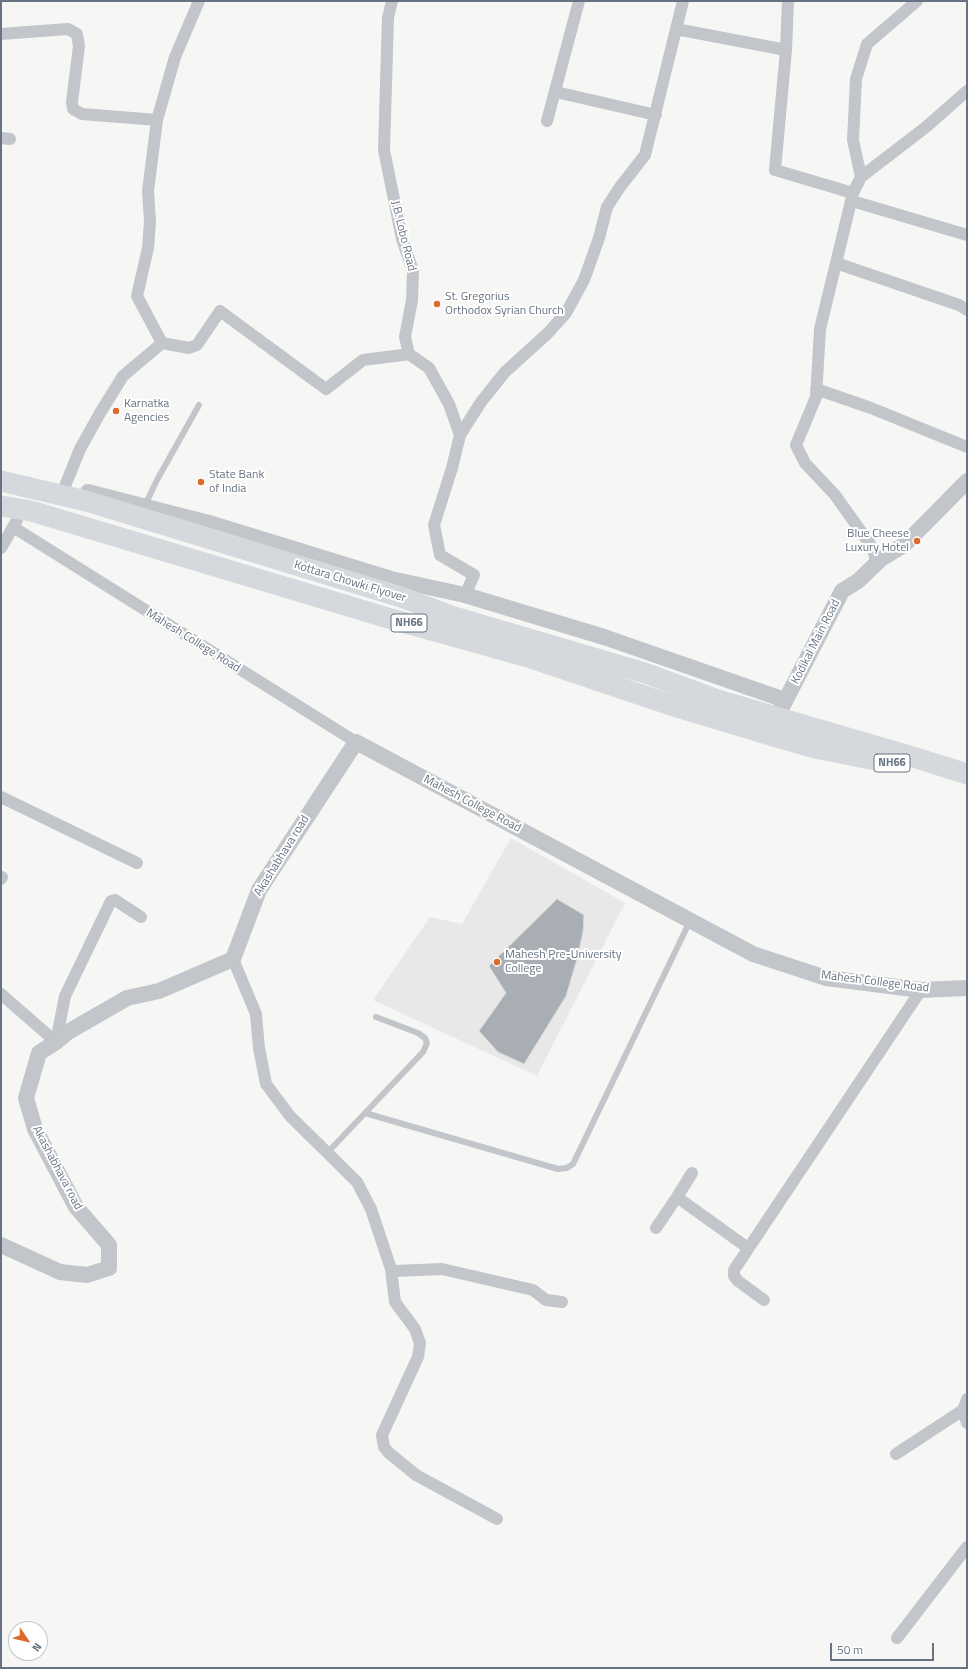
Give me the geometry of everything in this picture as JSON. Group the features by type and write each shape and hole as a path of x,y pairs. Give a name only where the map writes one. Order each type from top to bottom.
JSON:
{"highway":[{"name":"Kottara Chowki Flyover","path":"1,481 93,503 401,597 451,616 645,673 718,700 778,718"},
{"name":"NH66","path":"1,506 18,518 180,555 388,618 531,658 678,707 778,718 967,774"},
{"name":"NH66","path":"778,718 815,748 897,764 967,788"}],"street":[{"path":"162,343 137,296 148,248 150,221 148,192 157,120 175,57 199,1"},
{"name":"J.B. Lobo Road","path":"392,1 388,18 384,150 402,239 413,271 412,300 405,337 410,354"},
{"path":"547,121 556,92 579,1"},
{"path":"465,595 474,575 440,555 434,525 452,468 460,435 481,402 505,372 548,333 566,313 584,280 599,238 607,208 620,187 645,155 683,1"},
{"path":"788,1 786,50 775,170 967,235"},
{"path":"861,177 853,140 856,79 867,44 918,1"},
{"path":"1,34 68,29 77,34 79,46 72,102 73,109 82,114 157,120"},
{"path":"676,29 786,50"},
{"path":"878,562 872,547 835,496 805,463 796,445 816,397 820,329 852,197 861,177 926,127 967,90"},
{"path":"556,92 656,115"},
{"path":"836,263 960,305 967,310"},
{"path":"162,343 189,348 197,345 220,311 326,389 363,360 410,354 429,368 449,404 460,435"},
{"path":"66,486 80,449 123,376 162,343"},
{"path":"816,389 871,408 967,447"},
{"path":"1,471 66,486 209,523 391,579 465,595 604,638 778,718"},
{"name":"Kodikal Main Road","path":"778,718 842,591 858,581 878,562 904,545 967,481"},
{"path":"1,548 18,518"},
{"name":"Mahesh College Road","path":"18,518 356,742 753,954 826,978 921,990 967,988"},
{"name":"Akashabhava road","path":"1,1245 60,1272 87,1275 109,1268 109,1245 76,1207 35,1129 26,1098 39,1053 68,1032 128,998 159,991 233,959 259,890 356,742"},
{"path":"1,797 137,863"},
{"path":"56,1042 65,996 111,901 115,900 141,917"},
{"path":"233,959 256,1014 259,1048 266,1084 290,1116 357,1182 371,1209 390,1269 395,1302 415,1329 420,1343 418,1357 382,1435 384,1447 389,1453 416,1475 497,1519"},
{"path":"764,1300 738,1281 734,1276 734,1270 921,990"},
{"path":"1,994 56,1042"},
{"path":"656,1228 692,1173"},
{"path":"677,1197 748,1248"},
{"path":"390,1269 395,1271 442,1269 533,1290 546,1300 562,1302"},
{"path":"896,1454 965,1405 967,1423"},
{"path":"897,1638 967,1547"}],"lane":[{"path":"144,506 198,405"},
{"path":"365,1113 558,1169 567,1168 573,1164 690,920"},
{"path":"328,1152 423,1052 427,1043 425,1038 418,1033 376,1018"}],"shaded area":[{"name":"Mahesh Pre-University College","path":"511,838 625,903 537,1076 373,1000 430,917 462,924"}],"building":[{"path":"557,899 584,915 583,932 566,996 524,1064 498,1052 479,1031 506,993 489,966"}],"place":[{"name":"St. Gregorius Orthodox Syrian Church","path":"437,304"},
{"name":"Karnatka Agencies","path":"116,411"},
{"name":"State Bank of India","path":"201,482"},
{"name":"Blue Cheese Luxury Hotel","path":"917,541"},
{"name":"Mahesh Pre-University College","path":"497,962"}]}
